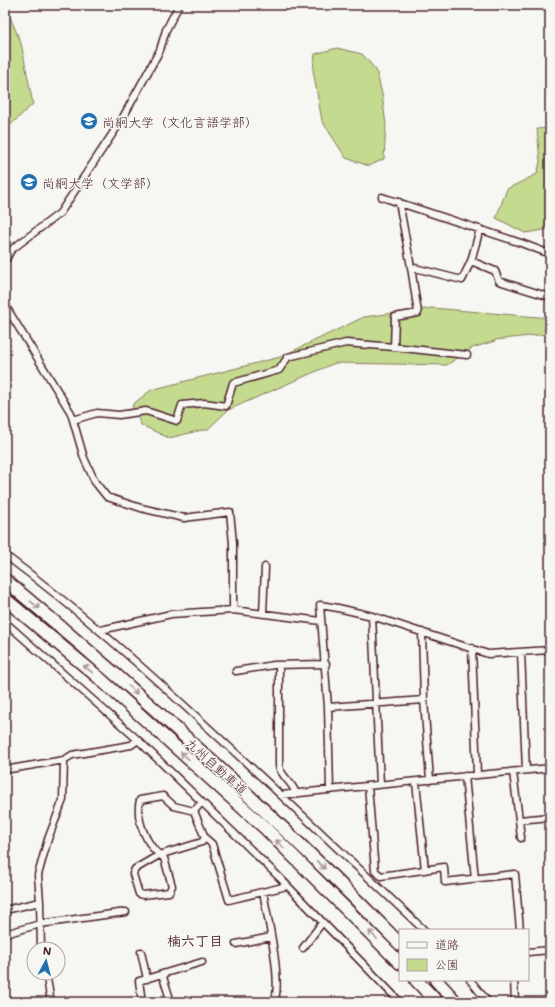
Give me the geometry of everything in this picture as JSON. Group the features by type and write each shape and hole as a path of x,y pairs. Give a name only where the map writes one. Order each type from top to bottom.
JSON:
{"highway":[{"name":"九州自動車道","path":"5,580 111,670 232,779 354,896 399,943"},
{"name":"九州自動車道","path":"5,599 96,676 265,828 399,962"},
{"path":"417,981 437,1002"},
{"path":"437,981 456,1002"}],"street":[{"path":"5,261 11,250 60,213 121,121 160,50 166,30 179,5"},
{"path":"382,197 550,254"},
{"path":"394,347 395,317 418,313 399,202"},
{"path":"411,267 462,280 471,261 480,229"},
{"path":"471,261 495,271 499,281 550,297"},
{"path":"5,305 71,414 84,458 95,482 107,497 141,508 184,518 230,512 233,544 233,610"},
{"path":"73,420 97,413 119,415 146,411 177,422 182,405 204,403 226,406 233,383 279,370 288,357 346,343 466,355"},
{"path":"5,555 101,630 281,795 423,929"},
{"path":"263,614 265,567"},
{"path":"330,790 326,664 320,605 372,616 488,654 550,650"},
{"path":"101,630 171,614 233,610 321,621"},
{"path":"372,616 380,784"},
{"path":"5,622 138,740 287,886 400,1002"},
{"path":"422,632 424,700 430,780"},
{"path":"472,648 477,774"},
{"path":"521,652 526,770"},
{"path":"236,671 279,665 326,664"},
{"path":"279,665 278,766 280,772 293,786 296,794"},
{"path":"328,707 424,700"},
{"path":"10,769 64,760 72,755 131,744 138,740"},
{"path":"41,941 38,875 48,839 63,800 64,760"},
{"path":"281,795 380,784 416,782 477,774 550,768"},
{"path":"513,772 521,838"},
{"path":"465,776 475,879"},
{"path":"416,782 425,870"},
{"path":"368,786 375,871 381,876 444,867 445,882 515,874 520,929"},
{"path":"194,811 174,806 163,796 140,800 138,806 142,832 159,855 164,858 172,886 169,892 143,895 139,894 133,874 135,869 159,855 202,842 204,838"},
{"path":"194,811 202,802"},
{"path":"194,811 204,838 212,844 229,900 287,886"},
{"path":"518,820 550,817"},
{"path":"263,892 277,975 276,998 274,1002"},
{"path":"5,910 40,902"},
{"path":"5,934 40,924 126,912"},
{"path":"303,948 322,923"},
{"path":"236,944 271,937"},
{"path":"529,952 550,950"},
{"path":"140,952 147,978"},
{"path":"142,1002 139,981 202,962"},
{"path":"162,974 170,1002"},
{"path":"47,981 51,1002"},
{"path":"471,981 488,1002"},
{"path":"514,981 515,1002"}],"green space":[{"path":"5,5 21,43 33,104 5,130"},
{"path":"337,48 362,54 376,70 382,94 386,125 384,159 369,166 346,158 322,121 313,70 315,54"},
{"path":"550,128 550,229 525,233 496,218 507,189 537,174 540,162 537,129"},
{"path":"432,308 550,318 550,328 547,334 495,340 472,348 447,365 335,363 228,410 207,430 169,438 141,425 132,405 151,390 280,357 364,317"}],"place":[{"name":"尚絅大学（文化言語学部）","path":"89,121"},
{"name":"尚絅大学（文学部）","path":"29,182"}],"district":[{"name":"楠六丁目","path":"195,940"}]}
